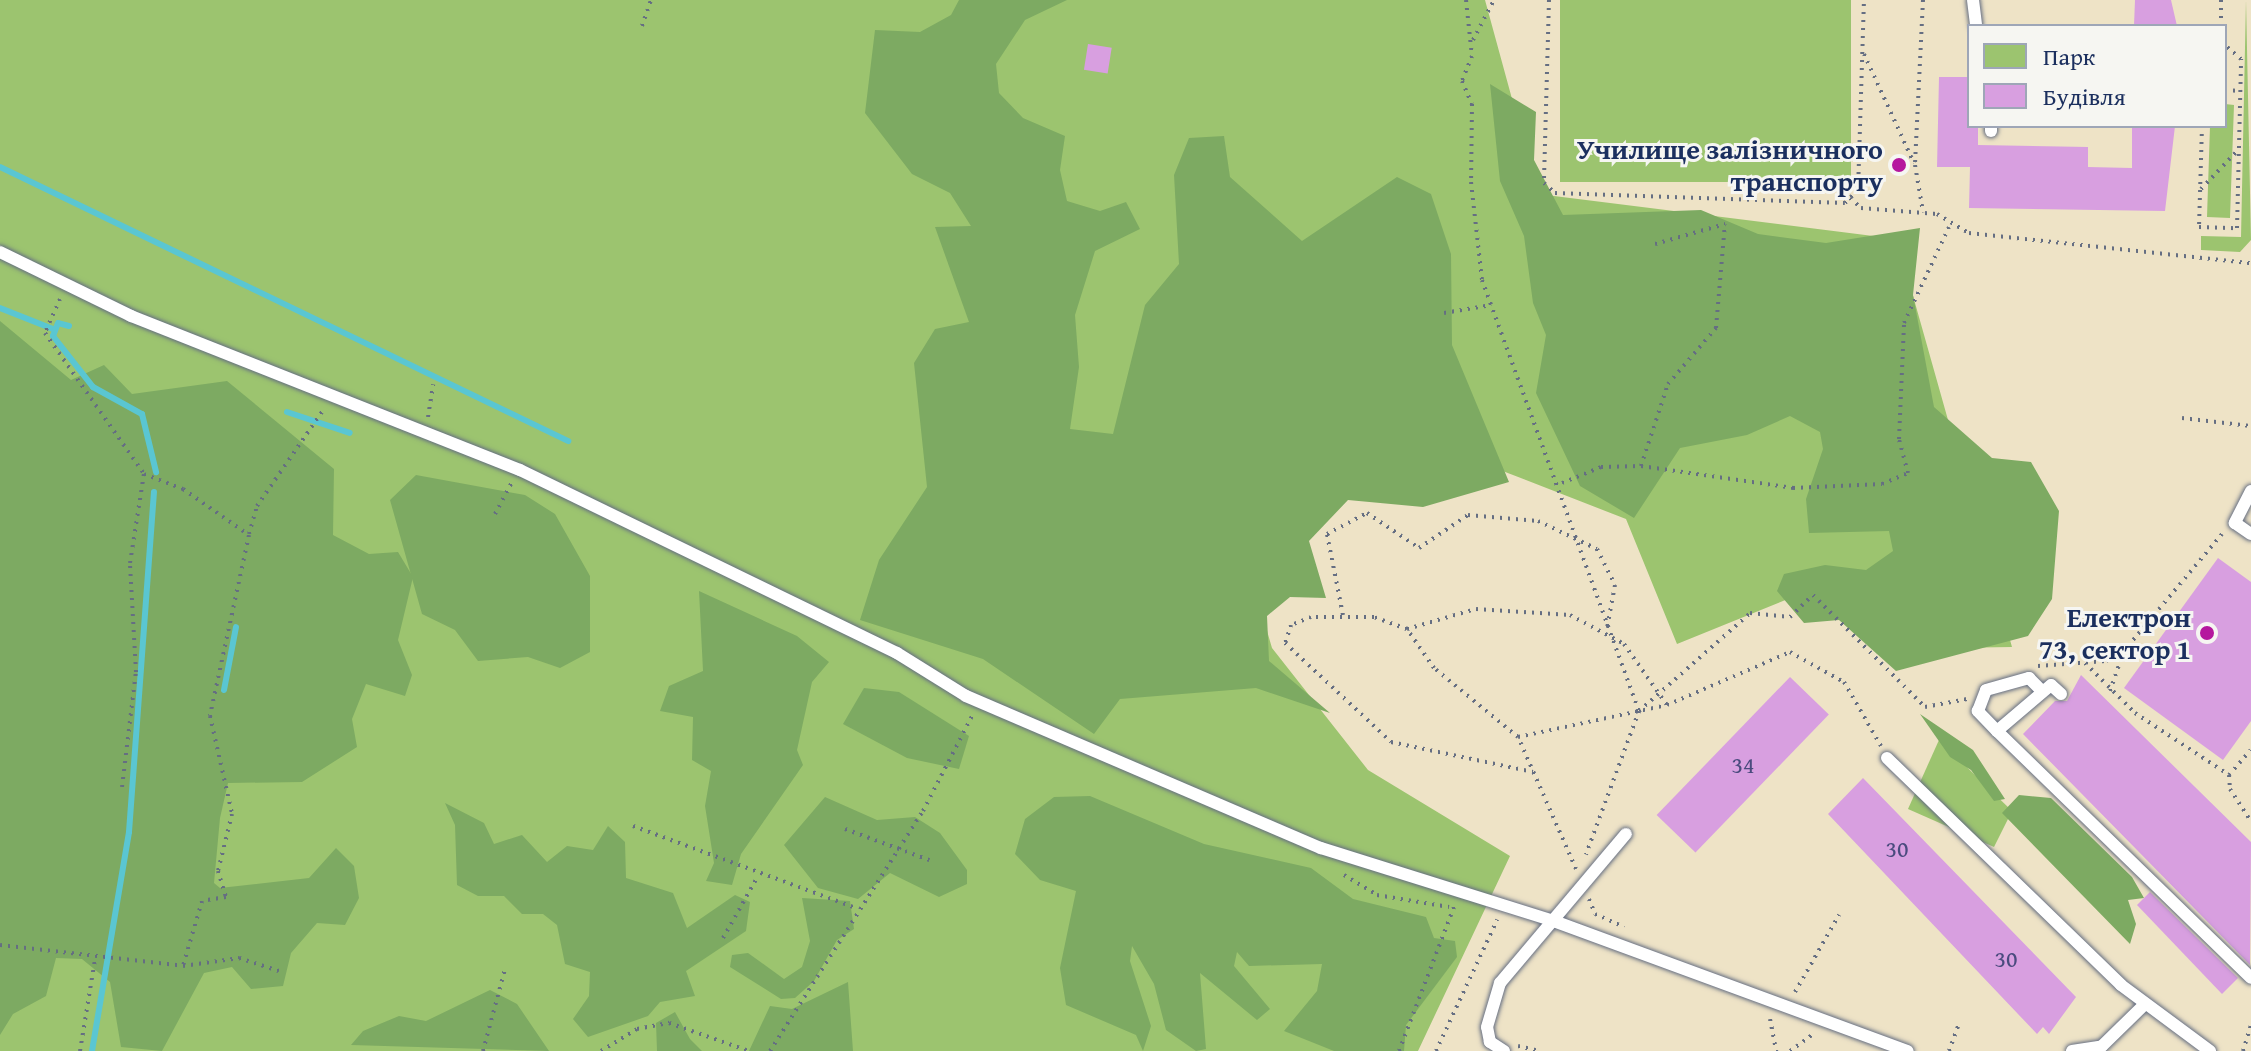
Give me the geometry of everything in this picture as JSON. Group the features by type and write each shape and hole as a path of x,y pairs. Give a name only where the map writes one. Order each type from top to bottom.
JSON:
{"lane":[{"path":"1973,0 1976,24"},
{"path":"0,252 81,292 520,470 897,653 980,701 1321,848 1502,910 1553,920 1908,1051"},
{"path":"2251,491 2235,523 2251,534"},
{"path":"2034,683 2000,683 1977,700 1997,731 2251,978"},
{"path":"1997,731 2051,685 2061,694"},
{"path":"1887,758 2144,1005 2210,1051"},
{"path":"1504,1051 1490,1042 1491,1003 1553,920 1626,834"},
{"path":"2072,1051 2102,1046 2144,1005"}],"path":[{"path":"642,26 651,0"},
{"path":"1466,0 1472,40"},
{"path":"1494,0 1472,40 1462,81 1472,104 1471,182 1491,305 1562,483 1606,630 1639,711"},
{"path":"1549,0 1544,183 1555,193 1850,198 1861,208 1923,212 1949,227 2251,263"},
{"path":"1850,198 1858,190 1864,0"},
{"path":"1923,0 1915,165 1923,212"},
{"path":"2221,0 2221,24"},
{"path":"2202,128 2199,227 2237,228 2241,59 2227,47"},
{"path":"1862,50 1915,165"},
{"path":"2227,90 2241,91"},
{"path":"2200,191 2239,148"},
{"path":"1641,466 1668,384 1716,328 1725,224 1655,244"},
{"path":"1562,483 1601,467 1641,466 1793,488 1882,484 1908,473 1899,439 1904,323 1949,227"},
{"path":"81,292 59,300 48,326 95,412 144,474 183,489 249,535"},
{"path":"1444,313 1491,305"},
{"path":"428,435 433,384"},
{"path":"183,966 202,901 226,897 218,871 232,814 210,716 249,535 257,506 315,430 321,417"},
{"path":"2182,418 2251,426"},
{"path":"495,514 520,470"},
{"path":"122,787 136,672 130,563 144,474"},
{"path":"1343,615 1327,534 1367,513 1419,548 1468,515 1538,521 1597,549 1615,585 1606,630"},
{"path":"2110,691 2123,652 2235,523"},
{"path":"1566,878 1576,870 1639,711 1659,689 1750,613 1790,617 1813,595 1925,707 1977,700"},
{"path":"1534,773 1391,742 1285,643 1291,625 1343,615 1407,629 1435,615 1476,609 1570,615 1606,630 1659,689 1667,705"},
{"path":"1407,629 1434,668 1518,737 1595,914 1634,932"},
{"path":"1518,737 1667,705 1790,652 1844,682 1887,758"},
{"path":"2034,683 2045,664 2085,663 2123,652"},
{"path":"2085,663 2110,691 2229,775 2251,821"},
{"path":"770,1051 898,849 980,701"},
{"path":"2229,775 2251,750"},
{"path":"633,826 758,876 858,909"},
{"path":"845,829 929,860"},
{"path":"723,938 758,876"},
{"path":"1399,1051 1459,895"},
{"path":"1436,1051 1502,910"},
{"path":"1789,1005 1839,915"},
{"path":"0,945 118,962 183,966 239,958 279,971"},
{"path":"80,1051 95,959"},
{"path":"483,1051 505,969"},
{"path":"1790,1051 1831,1022"},
{"path":"601,1051 637,1029 669,1023 749,1051"},
{"path":"1949,1051 1959,1024"},
{"path":"2243,1051 2248,1043 2251,1024"}],"green space":[{"path":"0,0 1485,0 1538,194 1897,239 2012,647 1886,649 1820,586 1677,644 1626,519 1500,470 1333,499 1260,607 1272,648 1368,770 1510,856 1418,1051 0,1051"},
{"path":"959,0 1067,0 1025,20 996,64 999,93 1023,118 1065,136 1060,170 1067,201 1100,211 1126,202 1140,229 1095,251 1075,315 1079,367 1070,429 1113,434 1145,305 1179,264 1174,175 1189,138 1224,136 1230,177 1302,241 1397,177 1431,194 1451,254 1452,345 1509,482 1423,507 1348,500 1309,541 1326,598 1290,597 1267,616 1269,661 1330,713 1256,688 1120,699 1094,734 983,659 860,620 879,560 927,487 914,363 935,329 969,322 935,227 971,226 950,193 912,174 865,113 875,30 920,32 951,15"},
{"path":"1560,0 1851,0 1851,182 1560,182"},
{"path":"2246,0 2251,240 2240,252 2201,250 2201,236 2241,237"},
{"path":"1490,84 1536,112 1534,160 1563,215 1701,210 1758,234 1826,243 1920,228 1913,295 1934,407 1992,458 2031,462 2059,511 2052,599 2028,636 1896,671 1839,620 1804,623 1777,591 1784,574 1825,565 1866,570 1893,551 1889,531 1809,533 1806,499 1823,449 1820,432 1790,416 1747,435 1680,448 1634,518 1580,486 1536,393 1546,335 1533,303 1524,236 1500,181"},
{"path":"2227,104 2234,105 2230,218 2207,217 2210,128 2227,128"},
{"path":"0,321 71,380 104,365 132,394 227,381 334,469 333,535 369,554 398,552 413,577 398,640 412,675 405,696 366,684 352,719 357,747 302,782 228,783 220,818 214,883 220,888 309,878 336,848 354,866 359,898 345,925 317,923 291,953 283,986 251,989 232,967 204,973 162,1051 121,1047 110,982 82,959 56,958 46,996 13,1014 0,1035"},
{"path":"416,475 525,495 555,514 590,576 590,652 560,668 528,657 478,661 455,630 422,614 390,500"},
{"path":"699,591 797,636 829,662 812,682 797,750 803,765 741,854 732,885 706,881 714,863 705,806 711,771 692,760 693,717 660,711 669,686 703,671"},
{"path":"864,688 899,692 969,736 959,769 907,758 843,724"},
{"path":"1920,714 1973,750 2005,799 1994,801 1971,770 1950,757"},
{"path":"1939,740 2012,811 1994,847 1908,809"},
{"path":"2019,795 2051,798 2132,877 2144,898 2128,900 2136,924 2130,944 2002,813"},
{"path":"1090,796 1204,844 1311,868 1353,899 1426,917 1434,938 1455,941 1457,957 1406,1025 1404,1051 1334,1051 1284,1031 1317,991 1322,964 1249,966 1237,952 1234,966 1270,1009 1257,1020 1200,973 1206,1049 1196,1051 1166,1030 1154,984 1132,946 1130,961 1151,1026 1143,1051 1136,1035 1066,1005 1060,968 1076,891 1040,880 1015,854 1025,819 1054,797"},
{"path":"825,797 877,820 915,817 940,833 967,870 967,884 939,897 890,873 858,899 818,888 784,845"},
{"path":"445,803 484,823 494,844 522,835 547,862 567,846 593,850 608,826 625,842 626,878 673,893 687,928 735,895 750,902 746,931 686,971 695,996 660,1002 648,1016 588,1037 573,1019 589,996 590,972 565,964 557,925 543,914 522,914 504,896 478,896 457,885 455,825"},
{"path":"802,898 850,901 854,929 837,940 814,981 795,998 781,999 730,967 732,955 748,953 784,979 802,967 810,941"},
{"path":"848,982 853,1051 749,1051 770,1006 792,1009"},
{"path":"490,990 517,1004 549,1051 351,1045 363,1031 399,1016 426,1021"},
{"path":"675,1012 690,1039 702,1051 657,1051 656,1023"}],"building":[{"path":"2135,0 2171,0 2177,24 2134,24"},
{"path":"1088,44 1112,48 1108,73 1084,70"},
{"name":"Училище залізничного транспорту","path":"1939,77 1967,77 1967,128 1978,128 1978,145 2088,147 2088,167 2132,168 2132,128 2175,128 2165,211 1969,208 1970,167 1937,167"},
{"name":"Електрон 73, сектор 1","path":"2218,558 2251,582 2251,721 2223,760 2124,688"},
{"path":"2081,675 2251,842 2250,965 2023,734 2055,701 2067,701"},
{"path":"1790,677 1829,715 1695,853 1657,815"},
{"path":"1863,778 2076,997 2049,1034 2043,1027 2037,1034 1828,814"},
{"path":"2150,892 2238,978 2222,994 2137,905"}],"waterway":[{"path":"0,167 568,441"},
{"path":"0,308 53,329"},
{"path":"69,326 58,323 53,336 93,387 142,414 156,472"},
{"path":"287,412 350,433"},
{"path":"92,1051 129,832 154,492"},
{"path":"224,690 236,627"}],"place":[{"name":"Училище залізничного транспорту","path":"1899,165"},
{"name":"Електрон 73, сектор 1","path":"2207,633"}]}
